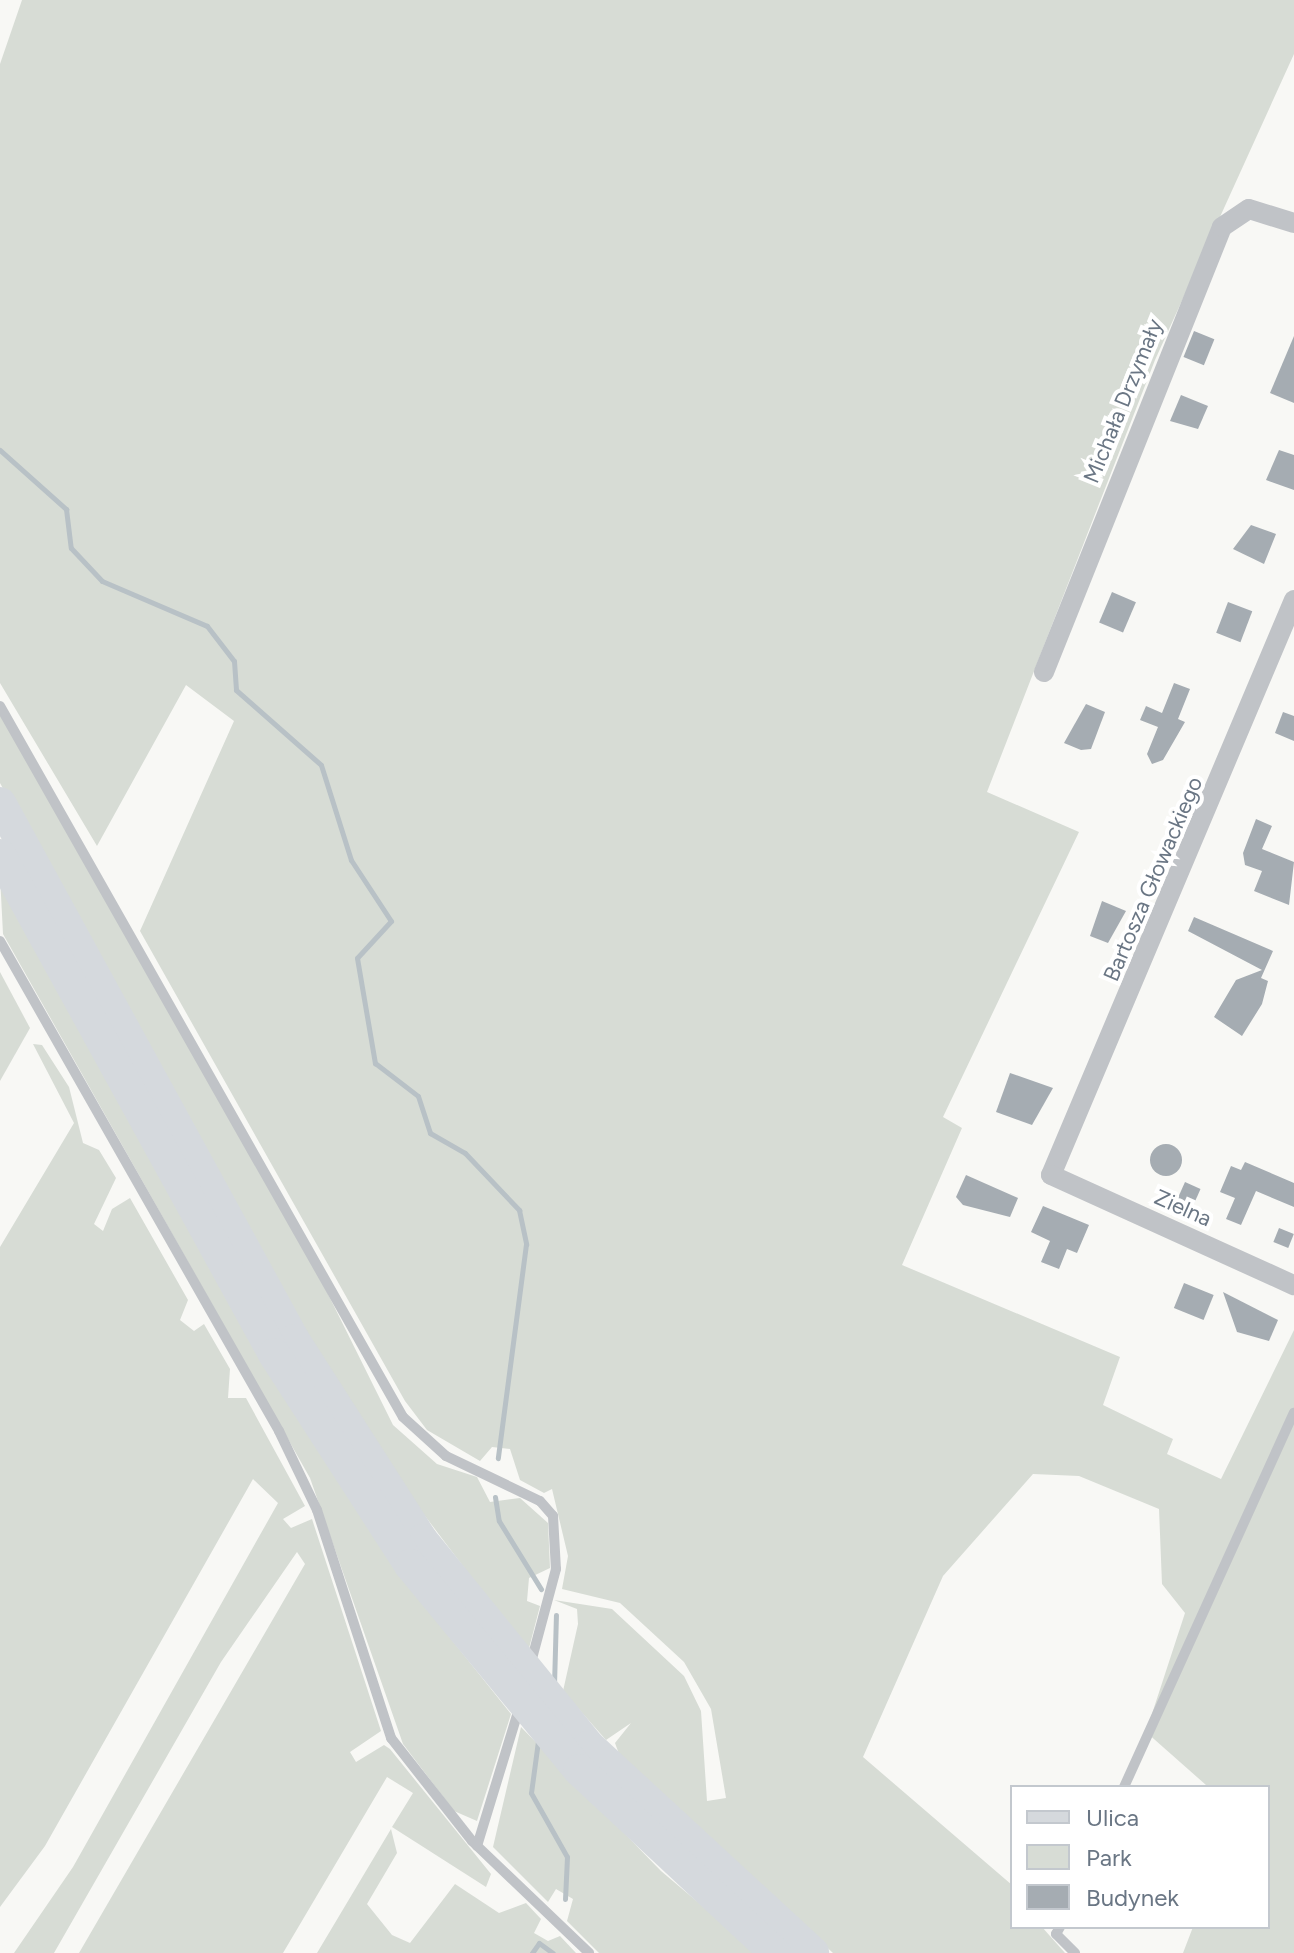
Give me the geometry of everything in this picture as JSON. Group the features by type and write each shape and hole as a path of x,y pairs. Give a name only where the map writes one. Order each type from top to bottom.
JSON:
{"main road":[{"path":"0,803 294,1340 499,1661"},
{"path":"0,855 289,1378 395,1544 584,1758 775,1953"},
{"path":"584,1758 813,1953"}],"street":[{"name":"Michała Drzymały","path":"1044,672 1222,227 1249,209 1294,223"},
{"name":"Bartosza Głowackiego","path":"1051,1175 1294,600"},
{"name":"Zielna","path":"1051,1175 1294,1285"}],"lane":[{"path":"0,706 403,1417 446,1456 540,1501 553,1516 556,1569 502,1779 477,1846"},
{"path":"0,941 279,1431 317,1510 391,1738 477,1846 589,1953"},
{"path":"1125,1785 1294,1413"},
{"path":"1059,1929 1056,1934 1075,1953"}],"green space":[{"path":"22,0 1294,0 1294,54 1155,360 987,792 1079,832 943,1117 962,1128 902,1265 1120,1357 1103,1405 1173,1439 1167,1454 1221,1479 1294,1330 1294,1953 1183,1953 1192,1929 1270,1929 1270,1785 1206,1785 1146,1732 1185,1613 1162,1584 1159,1509 1079,1476 1033,1474 943,1576 863,1757 1010,1883 1010,1929 1044,1929 1065,1953 833,1953 619,1754 615,1743 631,1723 606,1740 563,1691 578,1624 577,1609 554,1600 612,1609 684,1676 701,1711 707,1801 726,1798 711,1709 684,1662 620,1603 562,1589 568,1556 552,1489 544,1493 520,1480 510,1449 492,1447 480,1461 427,1430 405,1401 140,931 234,721 186,685 97,846 0,683 0,64"},
{"path":"0,714 322,1282 393,1425 437,1464 477,1477 490,1502 520,1498 548,1523 550,1568 529,1578 527,1601 540,1606 528,1652 369,1442 176,1107 0,783"},
{"path":"0,876 427,1609 511,1714 477,1821 454,1811 403,1744 310,1478 3,934"},
{"path":"0,972 30,1028 0,1081"},
{"path":"33,1044 42,1045 69,1087 83,1143 99,1150 116,1178 94,1224 103,1231 112,1209 130,1198 188,1300 180,1320 194,1331 204,1324 230,1369 228,1398 246,1398 305,1506 283,1519 291,1528 312,1519 381,1731 350,1752 356,1762 384,1745 390,1749 491,1874 486,1887 392,1827 413,1793 387,1777 283,1953 79,1953 305,1564 297,1552 221,1662 54,1953 14,1953 73,1867 278,1503 253,1479 45,1846 0,1907 0,1247 74,1123"},
{"path":"521,1727 661,1871 758,1953 599,1953 567,1921 573,1899 556,1889 548,1902 493,1847"},
{"path":"391,1829 397,1853 367,1904 392,1935 410,1943 455,1884 499,1913 526,1903 541,1919 534,1933 548,1941 560,1936 576,1953 317,1953"}],"building":[{"path":"1194,331 1214,339 1204,365 1184,357"},
{"path":"1294,336 1294,403 1270,393"},
{"path":"1181,395 1208,406 1198,429 1170,421"},
{"path":"1279,450 1294,455 1294,490 1266,480"},
{"path":"1251,525 1276,534 1264,564 1233,549"},
{"path":"1112,592 1136,602 1123,633 1099,622"},
{"path":"1228,602 1252,611 1240,642 1216,633"},
{"path":"1174,683 1190,689 1178,719 1185,722 1163,760 1152,764 1147,754 1158,727 1140,720 1146,706 1162,713"},
{"path":"1086,704 1105,712 1091,749 1081,750 1064,743"},
{"path":"1283,712 1294,716 1294,741 1275,733"},
{"path":"1256,819 1272,826 1262,849 1294,862 1289,905 1254,891 1262,871 1245,865 1243,853"},
{"path":"1102,901 1126,911 1108,943 1090,936"},
{"path":"1194,917 1273,951 1261,978 1268,981 1262,1004 1242,1036 1214,1017 1236,980 1262,970 1188,931"},
{"path":"1010,1073 1053,1088 1032,1125 996,1112"},
{"path":"1166,1144 1177,1149 1182,1160 1177,1171 1166,1176 1155,1171 1150,1160 1155,1149"},
{"path":"1245,1162 1294,1183 1294,1207 1256,1191 1241,1225 1226,1219 1235,1198 1220,1192 1231,1166 1241,1170"},
{"path":"966,1175 1018,1198 1010,1217 963,1205 956,1197"},
{"path":"1185,1182 1201,1189 1191,1210 1176,1203"},
{"path":"1043,1206 1089,1225 1077,1253 1067,1249 1059,1269 1041,1262 1050,1241 1031,1232"},
{"path":"1279,1228 1294,1234 1288,1248 1273,1242"},
{"path":"1184,1283 1214,1295 1204,1320 1174,1308"},
{"path":"1223,1292 1278,1320 1269,1341 1237,1332"}],"waterway":[{"path":"0,450 66,509 71,548 102,581 207,626 234,661 236,690 321,765 351,860 391,921 357,958 375,1063 418,1096 430,1133 465,1153 519,1210 526,1244 498,1458"},
{"path":"495,1497 499,1521 541,1589"},
{"path":"554,1685 556,1615"},
{"path":"538,1741 531,1793 567,1857 565,1899"},
{"path":"532,1953 539,1943 553,1953"}]}
